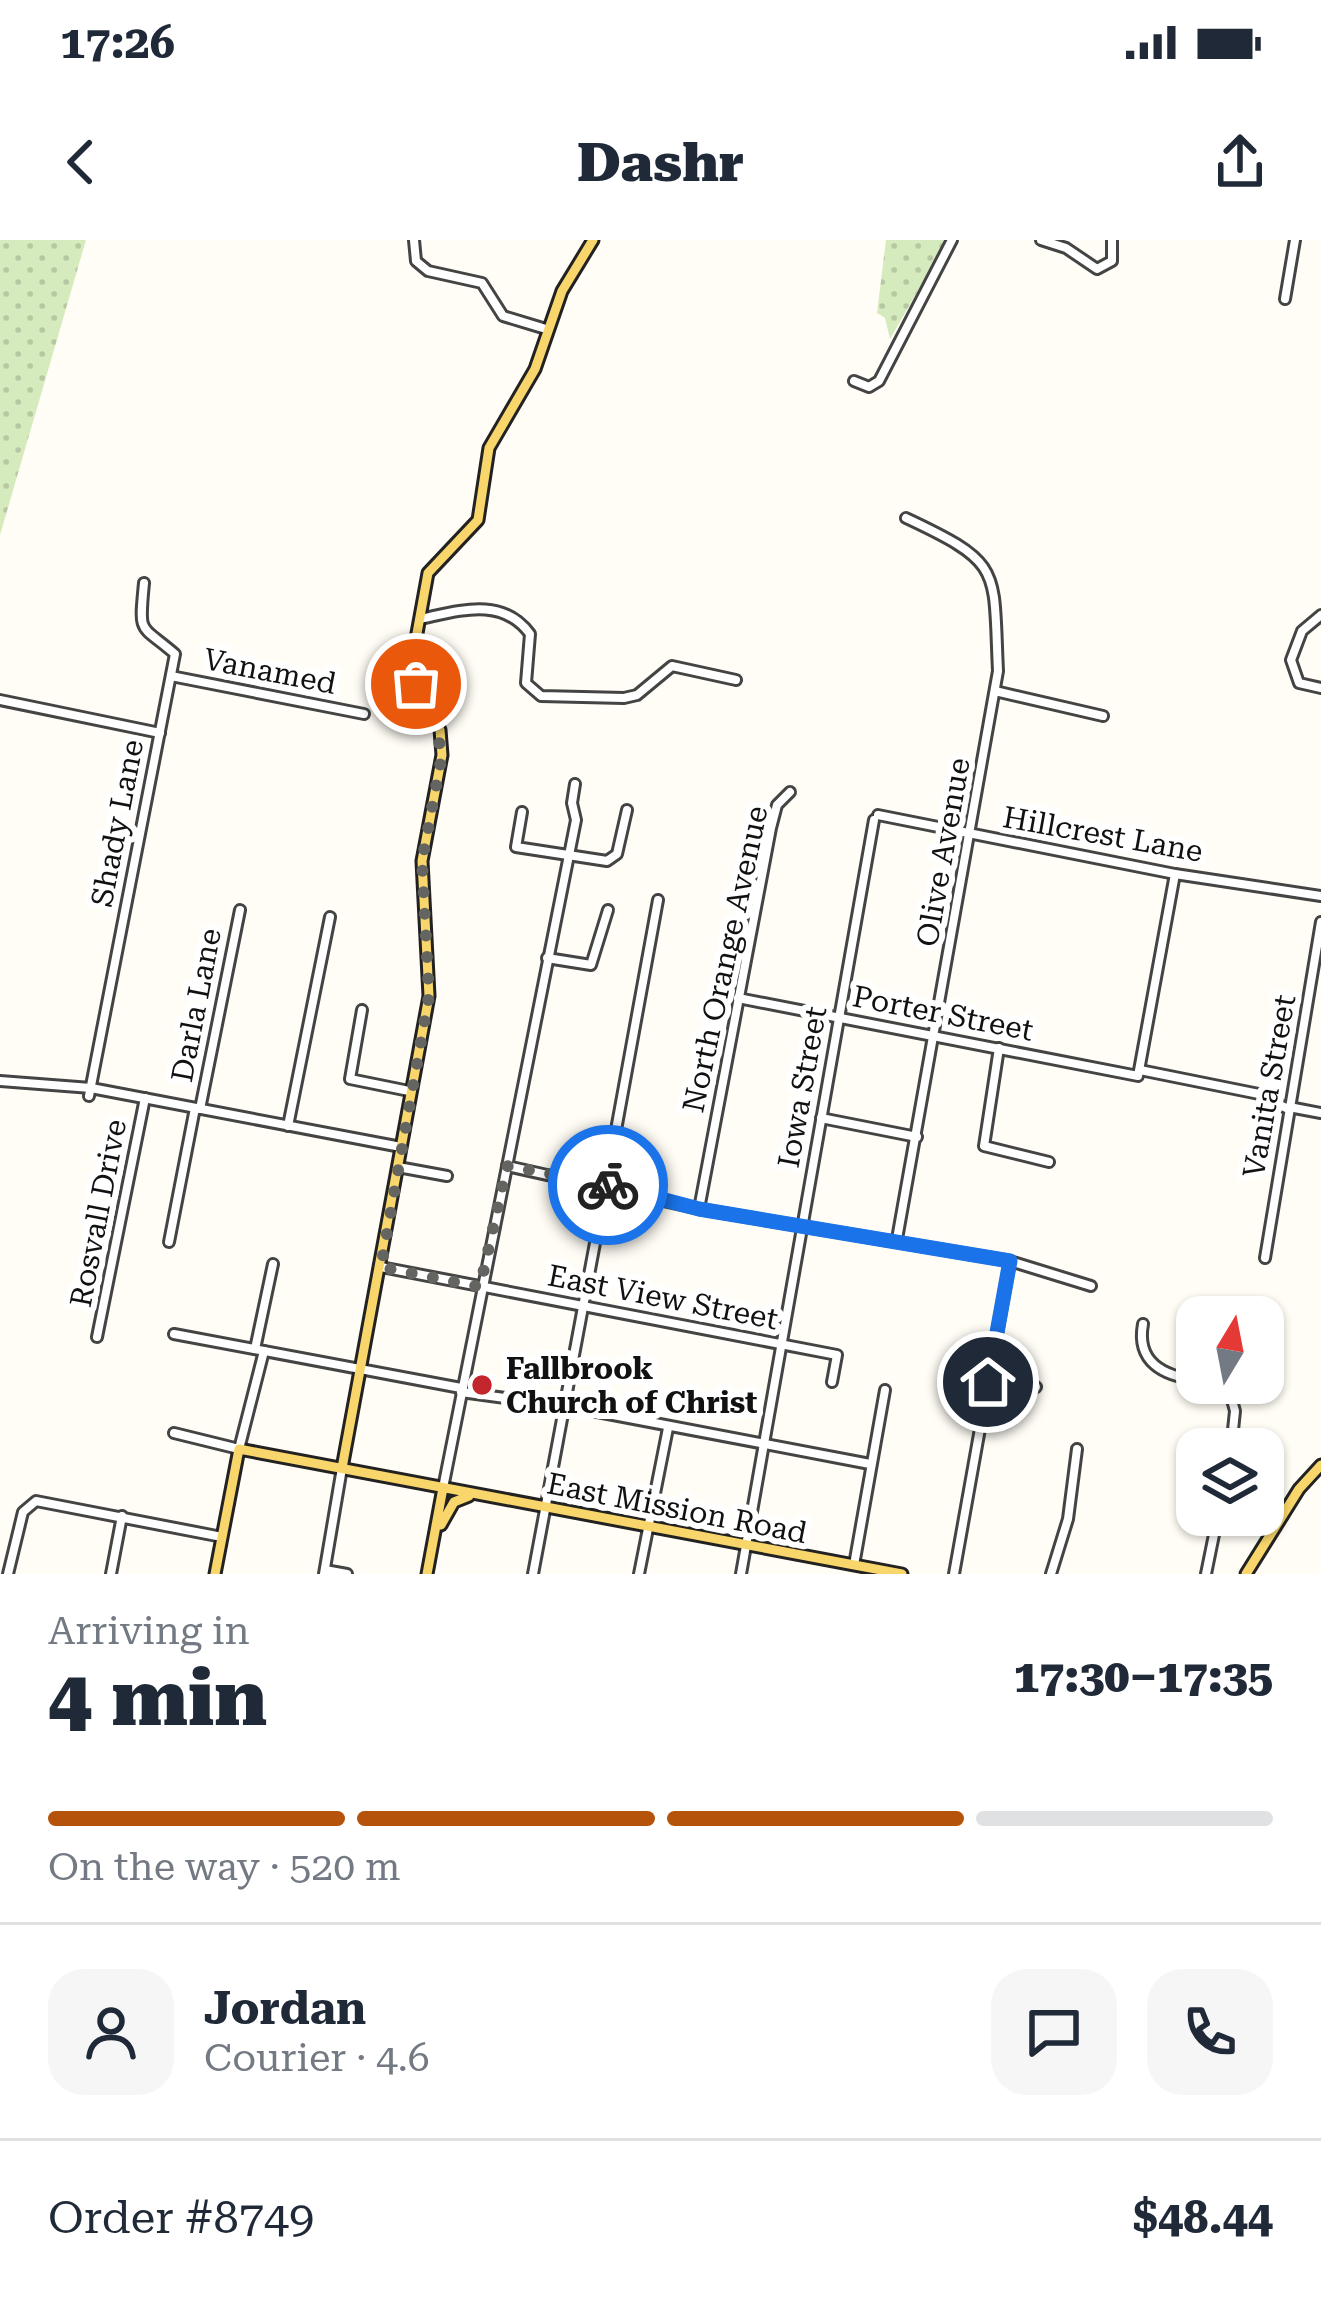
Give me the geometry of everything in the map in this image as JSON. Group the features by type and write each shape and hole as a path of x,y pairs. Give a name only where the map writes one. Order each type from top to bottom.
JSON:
{"main road":[{"path":"342,1468 429,996 422,861 442,755 440,730 411,666 428,573 478,520 489,448 535,369 546,329 593,240"},
{"path":"215,1574 239,1448"},
{"name":"East Mission Road","path":"239,1448 902,1574"},
{"path":"1246,1574 1299,1489 1321,1465"},
{"path":"427,1574 443,1488"},
{"path":"434,1534 454,1502 476,1494"}],"street":[{"path":"414,240 416,262 428,272 482,283 503,316 546,329"},
{"path":"854,381 869,387 879,381 952,240"},
{"path":"1041,240 1066,248 1097,269 1112,260 1112,240"},
{"path":"1285,299 1295,240"},
{"name":"Olive Avenue","path":"897,1239 995,692 994,590 985,562 969,548 906,518"},
{"path":"144,583 141,621 148,637 175,654 170,680"},
{"path":"419,619 466,610 504,612 530,634 526,683 541,696 625,698 637,695 672,666 736,680"},
{"path":"1321,615 1302,632 1291,660 1299,683 1321,688"},
{"name":"Vanamed","path":"170,680 364,714"},
{"name":"Shady Lane","path":"90,1092 170,680"},
{"path":"995,692 1102,716"},
{"path":"0,700 160,733"},
{"path":"443,1488 576,820 575,784"},
{"name":"North Orange Avenue","path":"699,1209 776,805 790,792"},
{"path":"522,812 516,847 613,859 628,810"},
{"name":"Hillcrest Lane","path":"876,818 1174,874 1321,896"},
{"name":"Iowa Street","path":"741,1574 876,818"},
{"path":"1139,1073 1174,874"},
{"path":"533,1574 658,900"},
{"name":"Darla Lane","path":"169,1242 240,910"},
{"path":"547,958 591,965 608,910"},
{"path":"288,1126 330,917"},
{"name":"Vanita Street","path":"1265,1258 1321,922"},
{"name":"Porter Street","path":"738,998 1259,1094 1288,1108 1321,1113"},
{"path":"362,1010 350,1079 410,1090"},
{"path":"999,1048 984,1146 1049,1162"},
{"path":"0,1081 145,1098 401,1147"},
{"name":"Rosvall Drive","path":"97,1337 145,1098"},
{"path":"821,1118 917,1137"},
{"path":"507,1166 699,1209 1010,1261 1091,1286"},
{"path":"398,1167 447,1176"},
{"path":"955,1574 1010,1261"},
{"path":"174,1433 239,1448 273,1264"},
{"name":"East View Street","path":"381,1267 837,1354 832,1382"},
{"path":"1143,1324 1142,1347 1150,1363 1176,1375"},
{"path":"174,1334 870,1464"},
{"path":"988,1382 1036,1387"},
{"path":"854,1565 885,1390"},
{"path":"639,1574 668,1428"},
{"path":"1051,1574 1068,1520 1077,1449"},
{"path":"342,1468 324,1572 346,1574"},
{"path":"8,1574 22,1512 36,1501 221,1537"},
{"path":"111,1574 122,1516"},
{"path":"1206,1574 1214,1536"}],"green space":[{"path":"0,240 86,240 0,535"},
{"path":"886,240 947,240 890,339 885,318 877,313"}],"way so far":[{"path":"416,684 440,730 442,755 422,861 429,996 381,1267 480,1287 507,1166 608,1185"}],"place":[{"name":"Fallbrook Church of Christ","path":"482,1385"}],"route":[{"path":"608,1185 699,1209 1010,1261 988,1382"}]}
